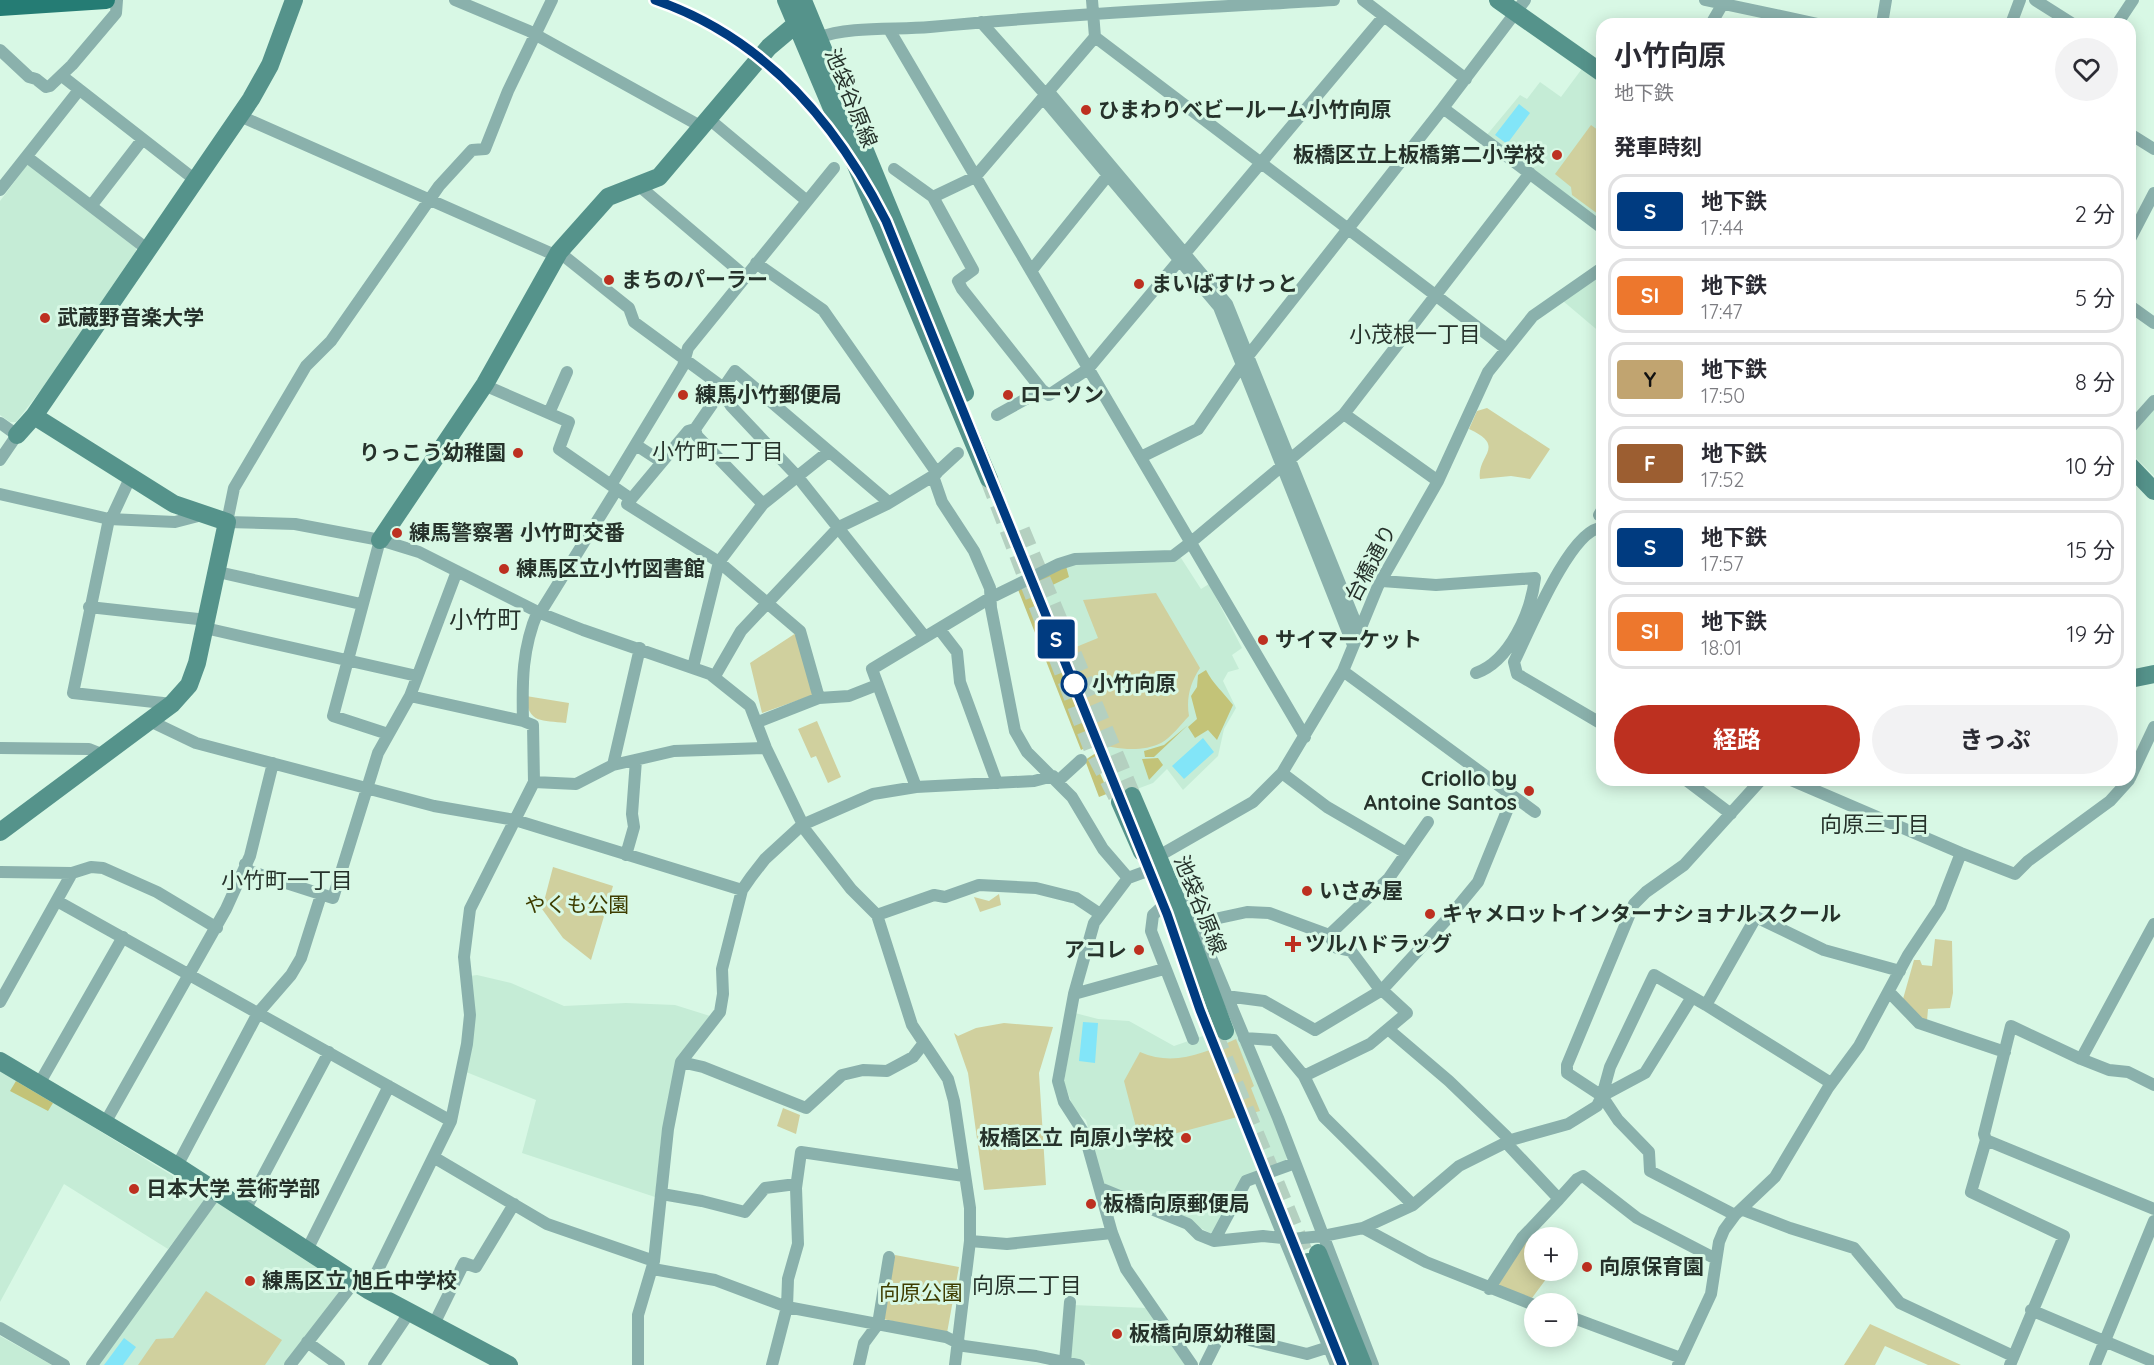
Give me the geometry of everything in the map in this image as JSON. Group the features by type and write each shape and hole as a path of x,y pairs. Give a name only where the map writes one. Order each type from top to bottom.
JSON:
{"main road":[{"path":"0,7 106,0"}],"street":[{"path":"0,50 29,77 36,79 46,87 62,76 116,13 117,0"},
{"path":"0,460 17,435 34,416 194,179 240,116 270,65 294,0"},
{"path":"454,0 536,35 705,123 807,201"},
{"path":"0,832 172,704 189,685 194,674 218,572 234,488 284,399 306,366 332,341 430,199 472,150 484,149 508,92 552,0"},
{"path":"933,197 975,177 1095,38 1092,0"},
{"path":"818,38 836,31 890,31 1093,14 1334,0"},
{"path":"1363,0 1466,79"},
{"path":"1498,0 1520,6 1596,69"},
{"path":"1705,0 1724,2 1789,18"},
{"path":"1883,18 1886,0"},
{"path":"2013,18 2020,0"},
{"path":"2035,0 2064,18"},
{"path":"2121,18 2133,0"},
{"name":"池袋谷原線","path":"797,1 818,38 994,477 796,24 797,1"},
{"path":"1715,18 1724,2"},
{"path":"1141,457 1198,429 1245,361 1466,79 1520,6"},
{"path":"894,169 933,197 973,270 958,281 962,289 1041,390 1048,395 1088,369 1384,16"},
{"path":"981,22 1183,256 1219,308 1245,361 1353,645"},
{"path":"388,734 333,716 361,604 380,540 484,385 558,254 608,197 659,177 769,46 796,24"},
{"path":"890,31 1305,737"},
{"path":"1095,38 1434,297 1505,348"},
{"path":"62,76 194,179"},
{"path":"0,190 79,90"},
{"path":"1443,108 1596,223"},
{"path":"240,116 345,164 558,254 629,309 634,322 717,383 731,406 797,476 925,637"},
{"path":"2136,138 2154,149"},
{"path":"91,206 142,140"},
{"path":"27,157 147,249"},
{"path":"523,721 522,671 529,633 539,612 683,366 688,348 744,276 834,168"},
{"path":"1031,271 1111,171"},
{"path":"916,787 872,669 990,598 1075,559 1173,556 1344,414 1530,173"},
{"path":"638,185 744,276"},
{"path":"2136,228 2154,193"},
{"path":"756,263 823,310 935,475 942,502 974,551 990,588 1015,731 1027,752 1072,797 1103,849 1128,878 1094,923 1074,994 1058,1081 1064,1102 1084,1133 1112,1233 1126,1269 1136,1288 1191,1365"},
{"name":"台橋通り","path":"1128,878 1253,802 1282,773 1343,671 1382,581 1438,482 1475,397 1505,348 1533,316 1596,272"},
{"path":"2136,310 2154,323"},
{"path":"819,698 800,631 719,562 627,504 688,430 695,429 735,371 780,411 806,430 828,453 877,492 887,504"},
{"path":"549,413 567,372"},
{"path":"484,385 568,422 559,449 631,499"},
{"path":"997,415 1041,390"},
{"path":"2136,421 2154,401"},
{"path":"1344,414 1438,482"},
{"path":"34,416 174,504 202,516 227,522 295,524 380,540 419,552 539,612 583,630 715,676 750,706 766,748 802,825 851,889 877,915 912,1025 948,1079 954,1101 970,1208 970,1241 955,1365"},
{"path":"0,423 17,435"},
{"path":"695,429 697,436 763,504"},
{"path":"636,445 662,462"},
{"path":"693,667 719,562 763,504 828,453"},
{"path":"715,676 737,636 839,527 887,504 935,475 958,453"},
{"path":"1285,464 1359,631"},
{"path":"2136,472 2154,490"},
{"path":"131,476 110,519 89,607 73,693 172,704"},
{"path":"0,494 110,519 175,522 202,516"},
{"path":"1596,530 1591,532 1560,565 1514,662 1517,674 1596,720"},
{"path":"245,864 249,871 333,898 366,788 388,734 392,733 410,696 457,571"},
{"path":"218,572 361,604"},
{"path":"1382,581 1436,585 1535,578 1527,611 1519,628 1489,668 1476,673"},
{"path":"89,607 206,624 417,676"},
{"path":"940,630 957,652 960,682 998,783"},
{"path":"613,765 640,648"},
{"path":"1343,671 1535,812"},
{"path":"2136,678 2154,674"},
{"path":"758,722 819,698 849,696 878,685"},
{"path":"290,1365 307,1342 361,1285 435,1158 452,1121 467,1044 470,1015 464,957 470,909 534,782 533,725 410,696"},
{"path":"150,721 196,743 434,806 515,820 742,890"},
{"path":"2136,764 2154,727"},
{"path":"0,748 89,749 104,755"},
{"path":"534,782 576,784 613,765 674,752 766,748"},
{"path":"626,855 634,827 632,814 636,760"},
{"path":"638,1365 638,1316 653,1265 668,1129 681,1062 720,1012 723,994 722,969 742,890 765,859 802,825 873,794 916,787 1055,778 1081,760"},
{"path":"105,1124 217,928 250,856 273,763"},
{"path":"1282,773 1327,807 1406,854"},
{"path":"1694,786 1731,814"},
{"path":"1756,786 1684,865 1646,892 1634,904 1567,1065 1567,1073 1602,1096 1618,1120 1649,1152 1650,1171 1739,1212 1854,1248 1900,1303 2012,1360 2031,1310 2064,1236 1971,1192 1986,1140 1984,1134 2011,1026 2081,1059 2109,1070 2128,1072 2154,1085"},
{"path":"1805,786 2015,874 2028,861 2110,801 2123,786"},
{"path":"1226,996 1264,1001 1315,1030 1381,990 1420,951 1478,882 1513,796"},
{"name":"池袋谷原線","path":"1126,799 1169,898 1220,1032"},
{"path":"1329,935 1389,878 1428,822"},
{"path":"1578,1320 1680,1361 1712,1294 1716,1259 1724,1230 1775,1177 1831,1083 1859,1046 1900,971 1940,907 1961,853"},
{"path":"0,872 72,873 91,867 103,868 157,892 217,928"},
{"path":"0,1002 72,873"},
{"path":"877,915 934,895 945,897 979,885 1036,888 1076,898 1100,914"},
{"path":"177,1166 258,1013 291,975 301,958 321,895"},
{"path":"1193,1039 1164,969 1150,922 1153,915 1169,898 1189,905 1295,1163 1316,1250 1349,1365"},
{"path":"57,901 452,1121"},
{"path":"1196,923 1247,912 1269,913 1329,935 1337,948 1352,951 1381,990 1407,1013 1370,1044 1304,1076"},
{"path":"1706,1005 1756,917 1824,950 1900,971"},
{"path":"2081,1059 2154,924"},
{"path":"39,1084 123,937"},
{"path":"1074,994 1164,969"},
{"path":"1316,1250 1413,1205 1460,1166 1508,1142 1568,1124 1597,1106 1610,1067 1654,975 1831,1083"},
{"path":"1890,993 1918,1023 2005,1052"},
{"path":"1602,1096 1645,1073 1692,997"},
{"path":"1388,1029 1449,1081 1559,1199"},
{"path":"1244,1038 1274,1040 1304,1076 1324,1117 1413,1205"},
{"path":"681,1062 703,1067 806,1108 842,1075 863,1070 887,1071 913,1057 924,1043"},
{"path":"245,1210 328,1053"},
{"path":"0,1061 177,1166 361,1285 433,1326 509,1365"},
{"path":"307,1250 388,1086"},
{"path":"1986,1140 2154,1209"},
{"path":"771,1365 787,1307 788,1280 798,1244 796,1184 801,1152 964,1176"},
{"path":"435,1158 547,1224 653,1265 715,1280 787,1307 946,1337 964,1346 1079,1365"},
{"path":"1214,1241 1246,1181 1295,1163"},
{"path":"1489,1289 1522,1238 1582,1176 1637,1218 1716,1259"},
{"path":"1259,1178 1336,1365"},
{"path":"662,1194 745,1212 765,1188 796,1184"},
{"path":"1100,1188 1188,1224 1199,1235 1214,1241 1263,1236 1284,1238 1316,1250 1373,1365"},
{"path":"92,1365 217,1192"},
{"path":"433,1326 464,1263 476,1267 513,1204"},
{"path":"2095,1365 2154,1221"},
{"path":"1363,1228 1426,1262 1524,1301"},
{"path":"970,1241 1007,1244 1112,1233"},
{"path":"1316,1250 1363,1365"},
{"path":"859,1365 864,1343 878,1324 889,1257"},
{"path":"1065,1362 1070,1302"},
{"path":"2031,1310 2153,1363"},
{"path":"374,1365 409,1313"},
{"path":"0,1329 64,1365"},
{"path":"1205,1365 1221,1333 1306,1354 1329,1347"},
{"path":"307,1342 339,1365"}],"shaded area":[{"name":"板橋区立上板橋第二小学校","path":"1584,66 1596,75 1596,218 1486,136 1520,95 1527,99 1540,82 1561,97"},
{"name":"武蔵野音楽大学","path":"27,165 136,246 136,251 45,385 16,422 10,422 0,415 0,201"},
{"path":"1596,278 1596,329 1563,301"},
{"path":"2154,408 2154,476 2136,458 2136,429"},
{"path":"1181,558 1201,589 1209,584 1242,648 1232,655 1239,669 1228,672 1223,681 1236,708 1224,729 1218,756 1183,790 1167,769 1153,783 1113,798 1099,751 1095,744 1092,746 1027,586 1077,562"},
{"path":"1066,566 1069,577 1030,596 1095,743 1081,750 1017,587"},
{"path":"1206,670 1233,705 1217,740 1208,730 1195,738 1188,727 1197,719 1191,696 1197,687 1198,675"},
{"path":"1188,725 1154,757 1145,757 1144,751 1164,745"},
{"path":"1099,751 1103,763 1097,767 1109,793 1099,797 1085,760"},
{"path":"1158,758 1163,765 1149,780 1142,759"},
{"path":"477,975 511,983 564,1006 626,1003 675,1005 710,1016 678,1056 662,1131 655,1197 522,1153 536,1100 466,1072 470,976"},
{"name":"板橋区立 向原小学校","path":"1075,1013 1098,1019 1129,1021 1174,1046 1235,1025 1288,1156 1286,1160 1245,1177 1214,1232 1210,1233 1167,1210 1103,1184 1086,1120 1074,1110 1064,1082"},
{"name":"日本大学 芸術学部","path":"0,1070 204,1195 205,1200 168,1249 64,1184 0,1302"},
{"path":"16,1081 53,1103 48,1111 10,1091"},
{"name":"練馬区立 旭丘中学校","path":"218,1200 346,1283 286,1365 96,1365"},
{"name":"板橋向原幼稚園","path":"1072,1305 1147,1308 1185,1365 1091,1365 1069,1360"},
{"path":"0,1336 52,1365 0,1365"}],"green space":[{"path":"1591,125 1596,129 1596,213 1572,195 1571,187 1555,174"},
{"path":"1487,408 1550,449 1530,479 1511,476 1480,479 1480,471 1489,446 1481,435 1469,429 1477,411"},
{"path":"1156,593 1200,668 1190,691 1189,716 1168,738 1153,746 1128,749 1095,743 1059,654 1098,638 1083,600"},
{"path":"796,633 813,695 762,713 750,663"},
{"path":"526,696 569,703 566,723 543,721 533,716 527,705"},
{"path":"817,721 841,777 828,783 816,756 811,758 798,729"},
{"name":"やくも公園","path":"553,867 613,886 591,960 563,938 542,909"},
{"path":"999,894 1001,905 980,912 974,897 989,901"},
{"path":"1935,939 1952,941 1953,993 1950,1008 1928,1009 1927,1021 1919,1017 1903,999 1914,960 1920,960 1922,965 1932,966"},
{"path":"1004,1023 1053,1027 1039,1073 1046,1185 984,1190 968,1073 954,1033 958,1036 976,1028"},
{"path":"1236,1039 1254,1086 1251,1088 1260,1111 1147,1141 1138,1135 1124,1081 1140,1052 1165,1058 1177,1058 1201,1053"},
{"path":"783,1108 800,1115 796,1134 777,1126"},
{"path":"1524,1244 1524,1281 1545,1281 1536,1293 1524,1293 1524,1295 1499,1287 1498,1283"},
{"name":"向原公園","path":"895,1255 959,1267 947,1333 883,1319"},
{"path":"206,1291 282,1340 265,1365 138,1365 156,1339 173,1338"},
{"path":"1870,1324 1961,1365 1928,1365 1885,1346 1875,1365 1844,1365"}],"water":[{"path":"1519,104 1530,113 1507,144 1495,135"},
{"path":"1203,738 1214,752 1184,779 1172,766"},
{"path":"1083,1022 1098,1023 1095,1063 1079,1061"},
{"path":"124,1338 136,1347 123,1365 104,1365"}],"tunnel":[{"path":"989,479 1093,750 1120,802"},
{"path":"1021,530 1132,796"},
{"path":"1214,1034 1308,1262"}],"metro line":[{"name":"S","path":"655,0 686,13 737,42 792,87 832,130 859,169 873,195 886,221 1167,914 1200,1010 1342,1365"}],"place":[{"name":"ひまわりベビールーム小竹向原","path":"1086,110"},
{"name":"板橋区立上板橋第二小学校","path":"1557,155"},
{"name":"まちのパーラー","path":"609,280"},
{"name":"まいばすけっと","path":"1139,284"},
{"name":"武蔵野音楽大学","path":"45,318"},
{"name":"練馬小竹郵便局","path":"683,395"},
{"name":"ローソン","path":"1008,395"},
{"name":"りっこう幼稚園","path":"518,453"},
{"name":"練馬警察署 小竹町交番","path":"397,533"},
{"name":"練馬区立小竹図書館","path":"504,569"},
{"name":"サイマーケット","path":"1263,640"},
{"name":"小竹向原","path":"1074,684"},
{"name":"Criollo by Antoine Santos","path":"1529,791"},
{"name":"いさみ屋","path":"1307,891"},
{"name":"キャメロットインターナショナルスクール","path":"1430,914"},
{"name":"ツルハドラッグ","path":"1293,944"},
{"name":"アコレ","path":"1139,950"},
{"name":"板橋区立 向原小学校","path":"1186,1138"},
{"name":"日本大学 芸術学部","path":"134,1189"},
{"name":"板橋向原郵便局","path":"1091,1204"},
{"name":"向原保育園","path":"1587,1267"},
{"name":"練馬区立 旭丘中学校","path":"250,1281"},
{"name":"板橋向原幼稚園","path":"1117,1334"}],"district":[{"name":"小茂根一丁目","path":"1415,334"},
{"name":"小竹町二丁目","path":"718,451"},
{"name":"小竹町","path":"485,620"},
{"name":"向原三丁目","path":"1875,824"},
{"name":"小竹町一丁目","path":"287,880"},
{"name":"向原二丁目","path":"1027,1285"}]}
